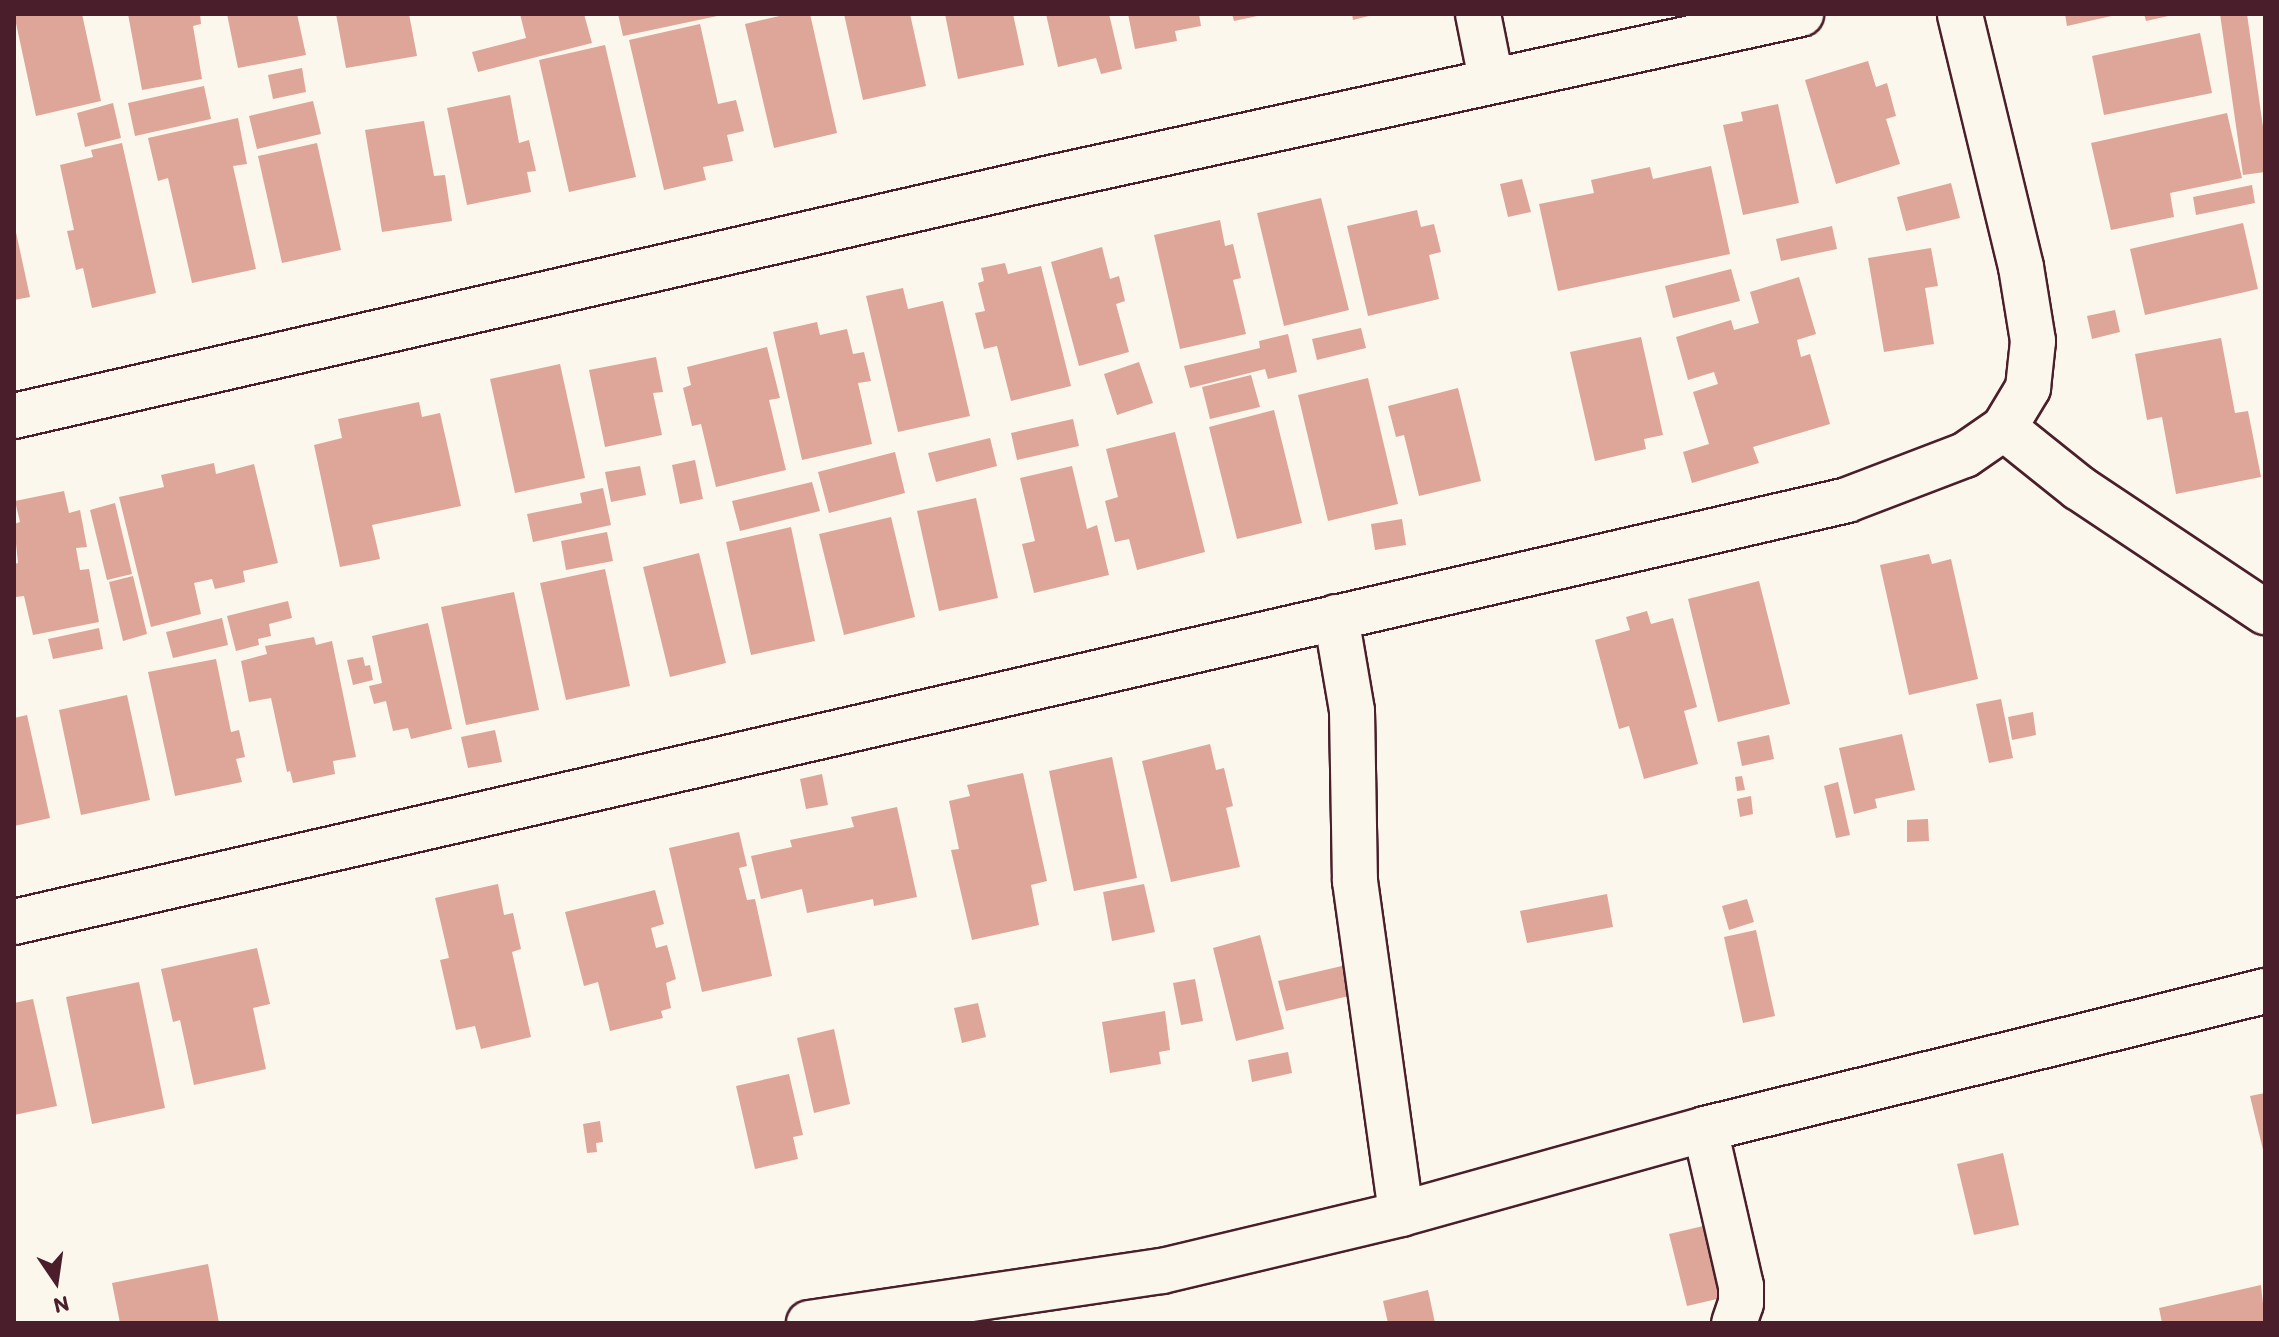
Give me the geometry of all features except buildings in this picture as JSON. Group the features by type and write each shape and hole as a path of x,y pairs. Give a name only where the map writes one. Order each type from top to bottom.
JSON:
{"street":[{"path":"1478,14 1491,79"},
{"path":"14,416 1491,79 1801,14"},
{"path":"14,922 1847,500 1965,455 2004,428 2028,388 2033,341 2021,267 1960,14"},
{"path":"2004,428 2079,488 2265,612"},
{"path":"1336,617 1352,711 1355,881 1401,1214"},
{"path":"809,1323 871,1318 1162,1271 1401,1214 1705,1129 2265,991"},
{"path":"1705,1129 1741,1286 1741,1303 1734,1323"}]}
